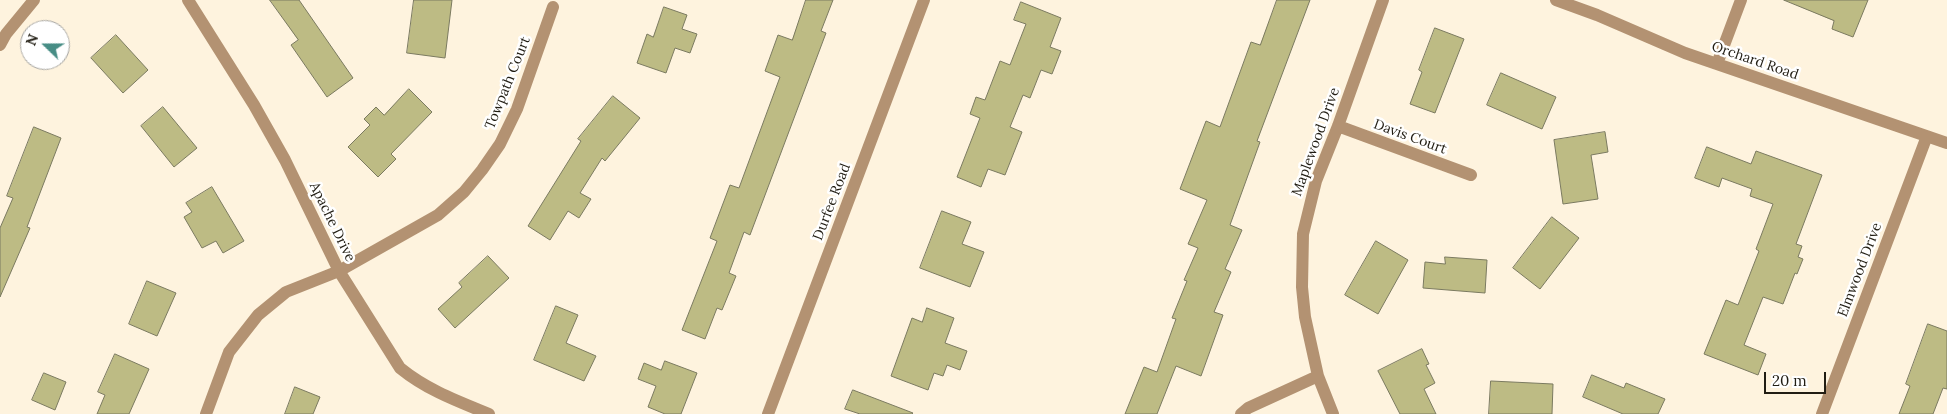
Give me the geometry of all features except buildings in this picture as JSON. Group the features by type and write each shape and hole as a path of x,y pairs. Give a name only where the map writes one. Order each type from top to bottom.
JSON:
{"street":[{"path":"0,45 6,34 34,0"},
{"name":"Apache Drive","path":"188,0 285,160 339,271 400,368 414,380 437,393 489,414"},
{"name":"Durfee Road","path":"768,414 924,0"},
{"name":"Maplewood Drive","path":"1333,414 1318,376 1305,316 1302,287 1303,234 1316,181 1338,126 1382,0"},
{"name":"Orchard Road","path":"1556,0 1598,15 1684,53 1947,143"},
{"path":"1717,64 1741,0"},
{"name":"Towpath Court","path":"206,414 229,352 258,315 286,292 339,271 438,215 464,192 500,144 517,109 553,7"},
{"name":"Davis Court","path":"1338,126 1472,175"},
{"name":"Elmwood Drive","path":"1822,414 1927,136"},
{"path":"1241,414 1248,408 1318,376"}]}
